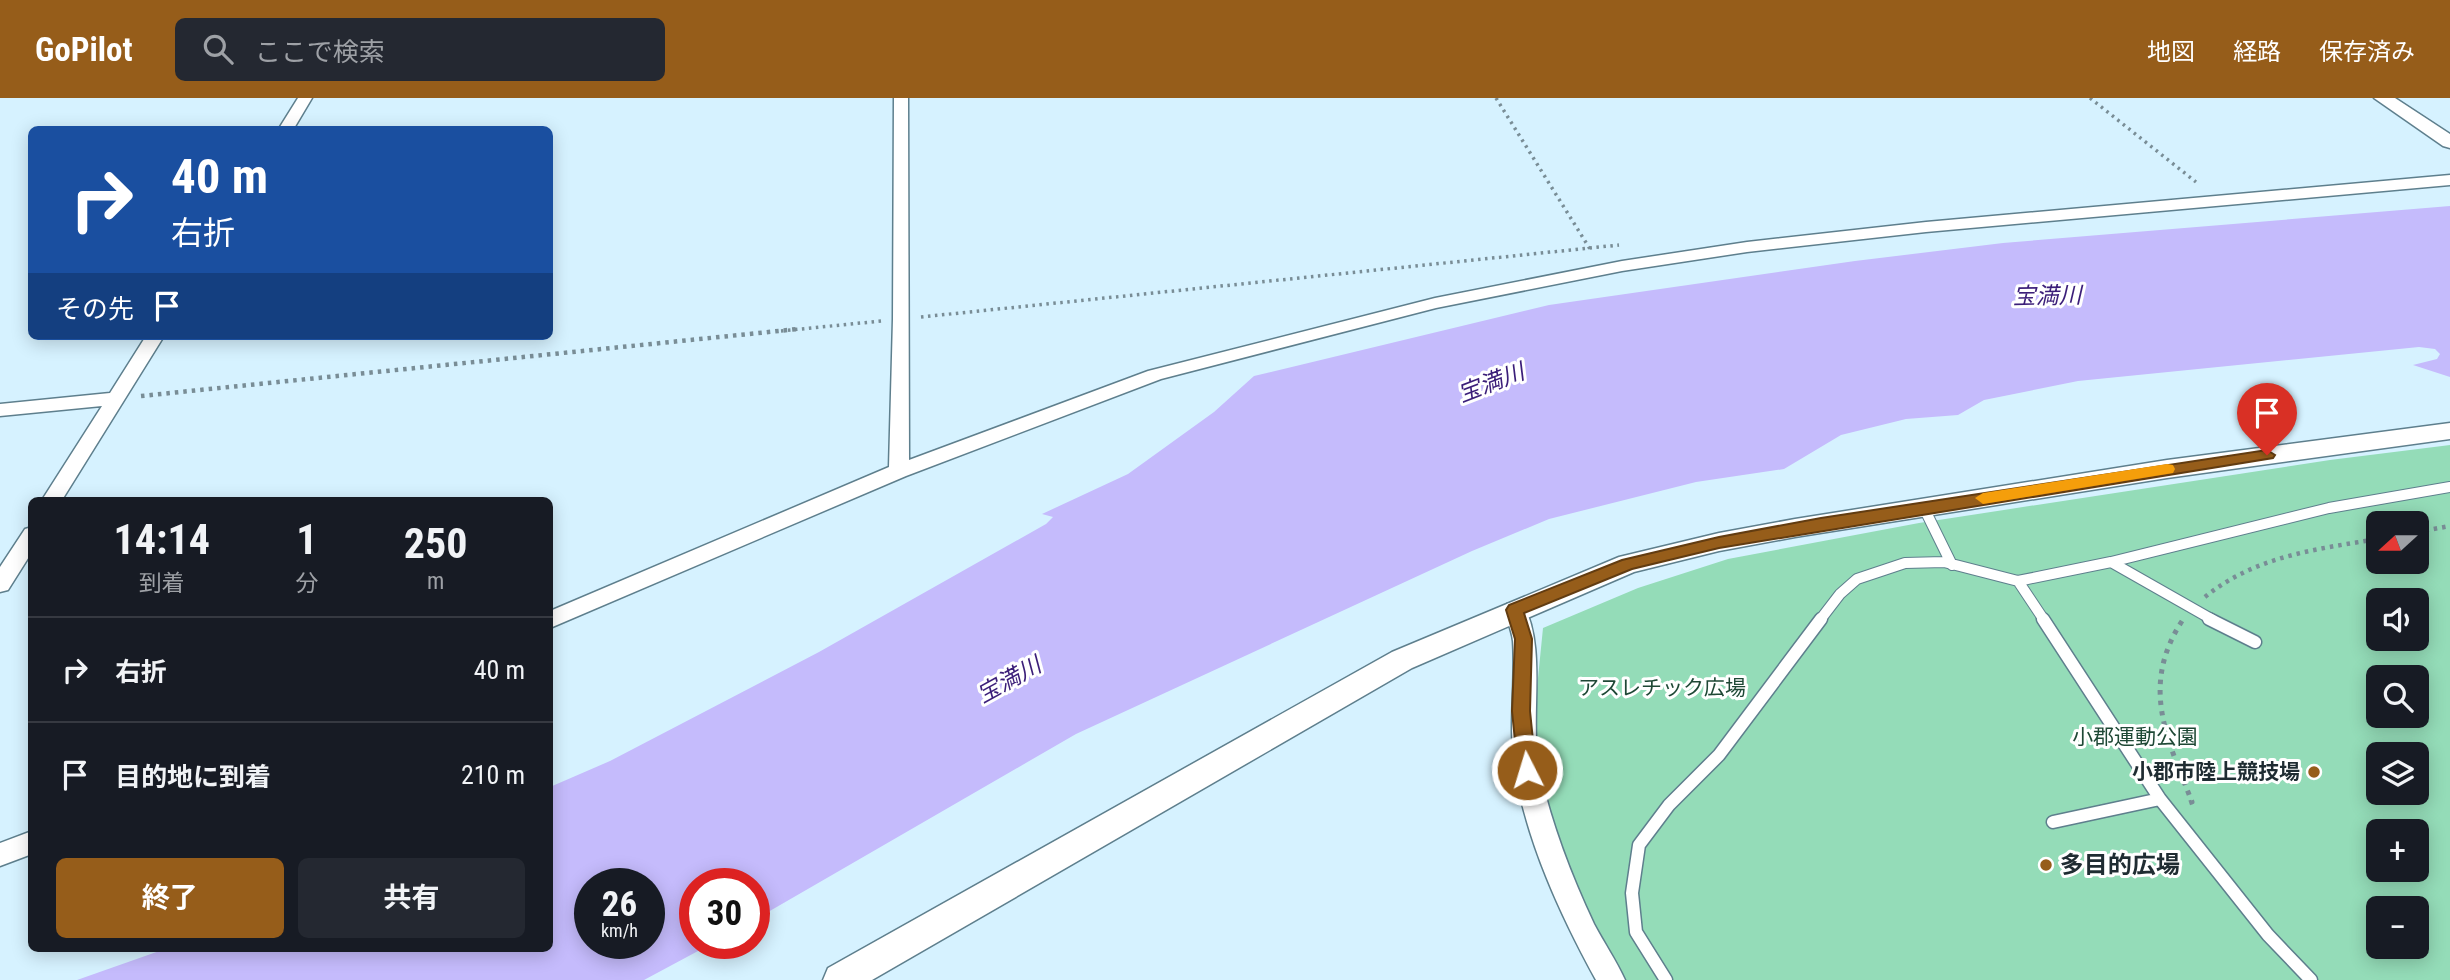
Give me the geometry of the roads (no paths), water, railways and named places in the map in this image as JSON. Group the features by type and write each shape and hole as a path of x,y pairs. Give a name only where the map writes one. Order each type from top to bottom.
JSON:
{"street":[{"path":"288,126 305,98"},
{"path":"899,471 902,319 901,98"},
{"path":"2383,98 2450,142"},
{"path":"553,619 899,471 1155,375 1352,322 1529,283 1747,247 1912,228 2450,180"},
{"path":"54,497 152,340"},
{"path":"0,410 116,398"},
{"path":"840,980 1402,660 1514,610 1628,564 1719,542 1924,508 2167,469 2450,431"},
{"path":"0,584 28,540"},
{"path":"1514,610 1524,639 1521,711 1530,782 1559,874 1611,980"},
{"path":"0,855 28,844"}],"lane":[{"path":"1666,980 1636,932 1632,892 1639,845 1669,805 1719,755 1840,594 1857,579 1905,563 1952,565 2018,581 2111,562 2329,508 2450,487"},
{"path":"1924,508 1952,565"},
{"path":"2111,562 2255,642"},
{"path":"2018,581 2160,799 2268,935 2311,980"},
{"path":"2053,822 2160,799"}],"water":[{"name":"宝満川","path":"2450,206 2450,377 2413,365 2437,359 2440,354 2435,349 2419,347 2078,381 1984,400 1958,415 1906,419 1841,435 1784,469 1696,482 1549,519 1472,551 1076,734 770,911 770,868 679,868 679,959 683,959 644,980 77,980 156,952 553,952 553,786 610,761 819,652 1046,524 1053,517 1042,514 1128,474 1214,412 1254,376 1549,305 1855,261 2003,243"}],"place":[{"name":"小郡市陸上競技場","path":"2314,772"},
{"name":"多目的広場","path":"2046,865"}],"park label":[{"name":"アスレチック広場","path":"1662,688"},
{"name":"小郡運動公園","path":"2135,737"}]}
